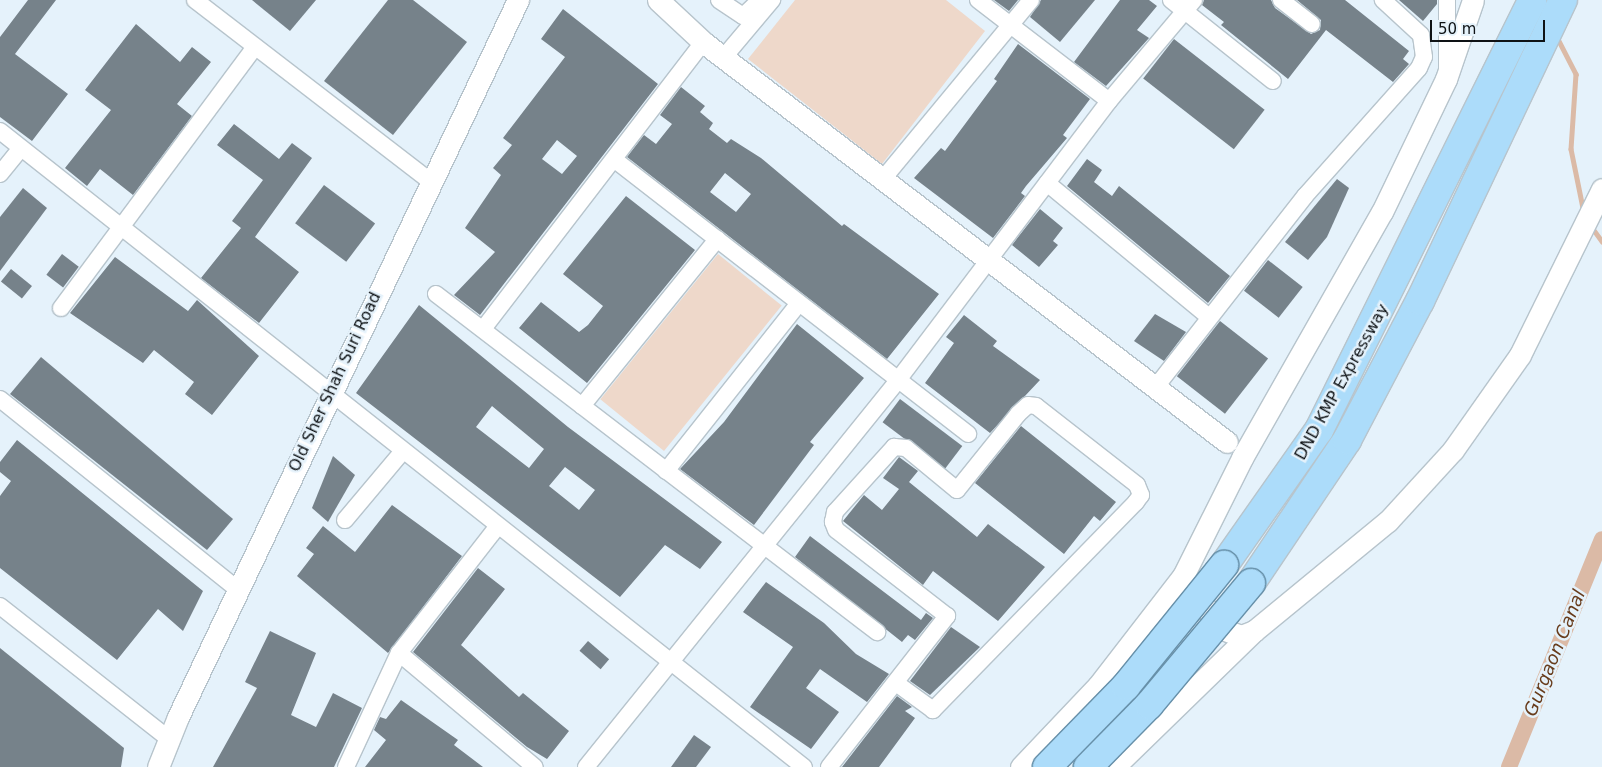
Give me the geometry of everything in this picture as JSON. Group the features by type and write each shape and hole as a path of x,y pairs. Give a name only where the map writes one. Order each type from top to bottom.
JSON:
{"highway":[{"name":"DND KMP Expressway","path":"1031,766 1126,686 1224,565 1319,430 1503,62 1532,0"},
{"name":"DND KMP Expressway","path":"1088,767 1149,705 1251,583 1347,440 1420,301 1563,0"}],"street":[{"path":"195,0 430,182"},
{"name":"Old Sher Shah Suri Road","path":"158,767 169,739 330,392 518,0"},
{"path":"658,0 703,42 1227,442"},
{"path":"719,0 743,16 759,0"},
{"path":"724,57 772,0"},
{"path":"978,0 1109,101"},
{"path":"883,179 1031,0"},
{"path":"1171,0 1190,6 1272,81"},
{"path":"1281,0 1312,24"},
{"path":"1155,388 1305,196 1419,68 1424,57 1422,35 1383,0"},
{"path":"1446,79 1447,0"},
{"path":"1031,766 1098,686 1183,576 1242,458 1382,212 1446,79 1464,21 1473,0"},
{"path":"586,767 898,380 1109,101 1190,6"},
{"path":"483,329 615,160 703,42"},
{"path":"61,308 119,226 256,46"},
{"path":"0,131 670,663 804,767"},
{"path":"0,174 21,148"},
{"path":"615,160 968,434"},
{"path":"1047,183 1209,317"},
{"path":"1114,767 1254,631 1388,521 1453,450 1520,355 1602,189"},
{"path":"582,406 717,239"},
{"path":"436,294 876,632"},
{"path":"666,471 799,302"},
{"path":"0,399 238,590"},
{"path":"829,767 947,616 836,530 833,522 835,512 894,447 906,448 957,490 1018,414 1028,405 1036,406 1137,485 1141,495 1136,502 933,710 896,683"},
{"path":"345,520 403,451"},
{"path":"346,767 399,654 498,526"},
{"path":"1183,576 1222,629 1241,636 1254,631"},
{"path":"0,606 169,739"},
{"path":"399,654 535,767"}],"shaded area":[{"path":"795,0 946,0 985,31 882,164 748,59"},
{"path":"718,254 782,306 664,451 600,399"}],"building":[{"path":"28,0 56,0 15,54 68,94 32,141 0,117 0,37"},
{"path":"252,0 316,0 290,31"},
{"path":"388,0 413,0 467,42 393,135 324,81"},
{"path":"994,0 1018,0 1009,11"},
{"path":"1041,0 1095,0 1060,42 1030,17"},
{"path":"1120,0 1149,0 1157,6 1137,30 1149,38 1106,86 1074,62"},
{"path":"1204,0 1271,0 1275,8 1311,34 1320,30 1321,20 1297,0 1345,0 1409,51 1403,59 1409,64 1393,82 1326,30 1288,79 1221,25 1224,22 1202,5"},
{"path":"1399,0 1437,0 1437,4 1423,21"},
{"path":"563,9 658,84 480,315 454,295 495,252 465,228 501,175 493,168 512,145 503,138 565,57 541,39","holes":["557,140 577,156 562,174 542,159"]},
{"path":"136,24 180,62 192,47 211,62 177,104 192,116 133,195 100,169 87,186 65,168 111,110 85,90"},
{"path":"1174,39 1265,110 1234,149 1143,78"},
{"path":"1018,44 1090,99 1063,135 1067,138 1026,186 1021,193 1025,196 993,238 914,178 941,148 945,151 997,81 994,79"},
{"path":"681,87 705,106 700,112 713,123 709,129 727,143 731,139 761,158 842,226 844,224 939,294 887,359 627,157 644,135 656,144 672,124 660,115","holes":["725,173 751,194 736,212 710,192"]},
{"path":"234,124 279,159 292,143 312,158 255,237 299,272 259,323 201,278 241,228 232,221 263,180 217,145"},
{"path":"1087,159 1102,170 1094,182 1112,196 1119,186 1230,276 1208,303 1067,186"},
{"path":"1337,179 1349,188 1327,237 1308,260 1285,242"},
{"path":"324,185 375,224 346,262 295,223"},
{"path":"23,188 47,208 0,271 0,217"},
{"path":"626,196 695,250 587,383 519,328 541,302 579,332 588,325 603,306 563,274"},
{"path":"1040,209 1063,228 1053,241 1058,245 1039,267 1012,245"},
{"path":"62,254 79,267 63,287 46,275"},
{"path":"115,257 188,311 197,300 259,356 212,415 185,394 194,382 154,350 143,363 70,313"},
{"path":"1268,260 1303,287 1279,318 1244,291"},
{"path":"11,269 32,286 22,298 1,281"},
{"path":"419,305 568,427 722,542 700,569 665,545 620,597 356,393","holes":["492,406 544,449 529,468 476,427","565,467 595,490 579,510 549,486"]},
{"path":"1155,314 1186,332 1164,361 1134,341"},
{"path":"964,315 997,341 993,346 1040,380 990,433 925,383 954,343 946,337"},
{"path":"1220,321 1268,359 1225,414 1177,376"},
{"path":"797,324 864,378 810,442 814,445 754,525 680,469 724,422"},
{"path":"41,357 233,519 207,550 10,394"},
{"path":"900,399 962,446 945,469 883,422"},
{"path":"1021,426 1116,502 1100,521 1094,516 1064,554 975,483"},
{"path":"17,440 203,591 183,631 158,609 117,660 0,568 0,496 11,481 0,472 0,462"},
{"path":"333,456 355,475 328,522 312,508"},
{"path":"899,457 918,471 909,482 977,537 988,524 1045,567 998,621 933,571 923,585 843,521 864,495 882,510 899,489 883,478"},
{"path":"392,505 462,556 388,653 297,576 314,554 306,548 323,526 355,552"},
{"path":"810,536 921,620 926,613 933,618 915,640 908,635 902,642 795,557"},
{"path":"478,568 505,589 461,645 519,697 523,693 569,731 547,759 527,747 413,652"},
{"path":"766,582 824,623 856,654 889,674 867,702 820,669 806,688 839,712 811,749 750,707 793,647 743,612"},
{"path":"951,627 980,647 930,695 910,681"},
{"path":"270,631 316,653 291,715 316,727 333,693 362,708 334,767 213,767 257,688 245,682"},
{"path":"588,641 609,659 601,669 579,651"},
{"path":"0,648 124,748 121,767 0,767"},
{"path":"897,696 912,707 905,711 915,718 879,767 842,767"},
{"path":"401,700 458,740 454,745 483,767 365,767 386,740 374,730 380,717 386,719"},
{"path":"694,735 711,747 696,767 671,767"}],"waterway":[{"path":"1557,37 1576,74 1571,149 1583,208"},
{"path":"1591,226 1602,241"},
{"name":"Gurgaon Canal","path":"1509,767 1602,539"}]}
